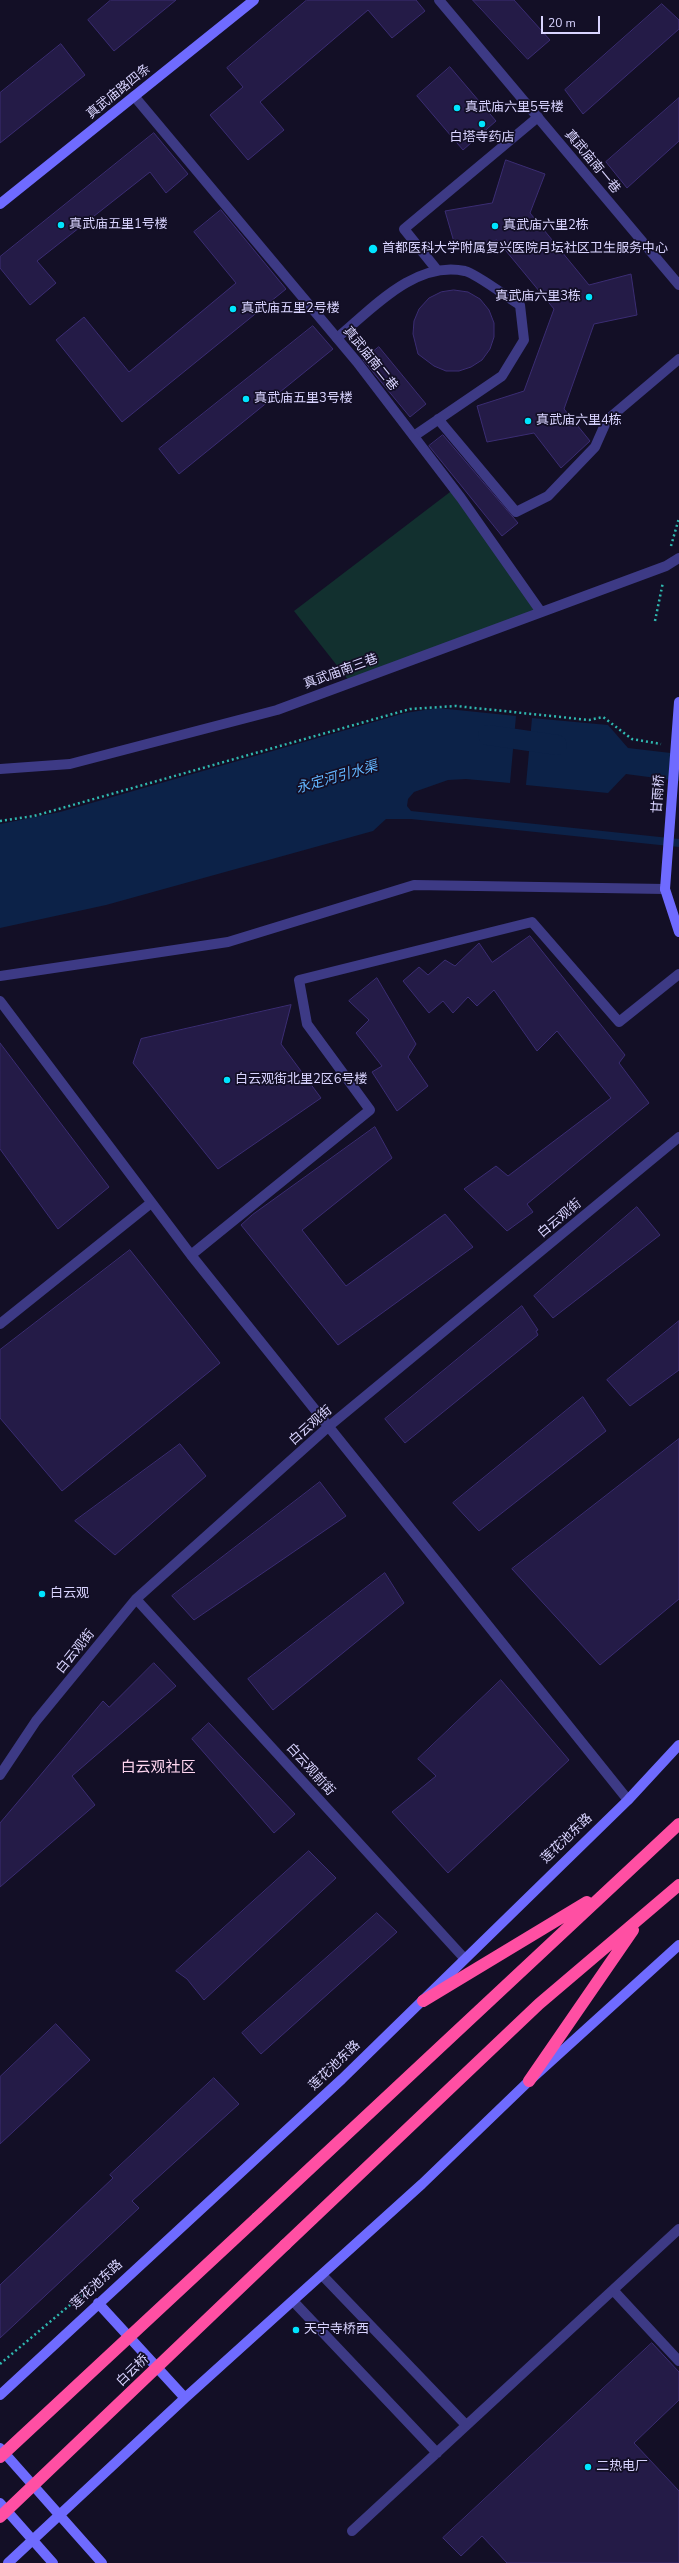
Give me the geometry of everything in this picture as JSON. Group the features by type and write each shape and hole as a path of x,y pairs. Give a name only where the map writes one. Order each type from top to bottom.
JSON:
{"highway":[{"path":"0,2457 679,1824"},
{"path":"529,2081 642,1917 679,1885"},
{"path":"423,2001 608,1889"},
{"name":"白云桥","path":"0,2517 539,2004 642,1917"}],"street":[{"name":"真武庙路四条","path":"0,204 254,0"},
{"name":"真武庙南一巷","path":"439,0 679,285"},
{"name":"真武庙南二巷","path":"134,96 337,338 461,498 540,612"},
{"path":"437,270 404,229 538,117"},
{"path":"337,338 403,284 437,270 466,271 520,305 524,340 502,376 414,436"},
{"path":"438,419 516,512 548,496 595,447 608,420 679,359"},
{"name":"真武庙南三巷","path":"0,769 70,764 277,710 666,566 679,558"},
{"name":"甘雨桥","path":"665,889 679,700"},
{"path":"0,976 228,942 414,885 665,889 679,932"},
{"path":"190,1255 370,1110 307,1024 299,980 532,922 619,1022 679,974"},
{"path":"0,1001 190,1255 628,1800"},
{"name":"白云观街","path":"0,1775 36,1721 136,1599 328,1427 679,1137"},
{"path":"0,1324 151,1203"},
{"name":"白云观前街","path":"136,1599 464,1958"},
{"name":"莲花池东路","path":"0,2395 98,2303 302,2117 628,1800 679,1745"},
{"path":"8,2563 185,2398 422,2184 529,2081 679,1945"},
{"path":"352,2531 679,2229"},
{"path":"322,2275 466,2426"},
{"path":"613,2290 679,2361"},
{"path":"293,2302 437,2453"},
{"path":"98,2303 185,2398"},
{"path":"0,2448 59,2517 102,2563"},
{"path":"0,2503 53,2563"}],"path":[{"path":"0,821 34,816 410,708 456,706 589,720 603,717 632,739 663,745"}],"green space":[{"path":"454,489 541,612 350,682 294,611"}],"water":[{"path":"438,708 516,716 510,783 466,779 448,780 414,792 408,799 407,806 411,811 679,839 679,847 411,819 386,819 373,831 106,905 0,928 0,824 60,812 405,713"},
{"path":"532,718 608,725 628,748 679,754 679,781 626,774 608,793 526,785"}],"building":[{"path":"111,0 176,0 114,51 88,20"},
{"path":"307,0 416,0 425,11 392,38 368,10 260,102 284,130 248,160 210,115 243,87 227,68"},
{"path":"473,0 514,0 550,40 528,59"},
{"path":"662,4 679,20 679,29 583,114 565,90"},
{"path":"61,44 85,75 0,143 0,93"},
{"name":"真武庙六里5号楼","path":"450,67 496,121 463,150 417,96"},
{"path":"679,98 679,141 627,188 606,162"},
{"name":"真武庙五里1号楼","path":"154,133 188,174 166,193 150,172 37,261 56,283 30,305 0,268 0,257"},
{"path":"506,160 545,174 530,213 589,285 631,274 637,315 594,324 564,409 590,441 561,468 534,433 487,442 477,406 524,391 554,309 497,240 456,249 445,211 492,203"},
{"name":"真武庙五里2号楼","path":"221,210 286,289 122,422 56,340 84,317 129,372 236,283 194,232"},
{"path":"454,290 468,292 480,299 489,310 494,323 494,337 490,349 482,360 471,367 459,371 446,371 434,366 418,354 413,334 414,321 419,309 429,298 441,292"},
{"name":"真武庙五里3号楼","path":"313,326 333,349 179,474 159,449"},
{"path":"379,347 426,404 410,417 363,360"},
{"path":"443,435 518,523 502,536 429,446"},
{"path":"530,936 625,1055 619,1063 649,1103 527,1204 533,1212 507,1231 464,1189 496,1166 508,1176 611,1098 557,1031 537,1051 494,990 477,1006 468,997 453,1013 443,1001 429,1013 403,981 419,967 428,975 445,960 455,966 479,943 492,962"},
{"path":"377,978 416,1044 408,1057 428,1086 397,1111 372,1072 382,1066 356,1033 369,1020 349,1001"},
{"name":"白云观街北里2区6号楼","path":"291,1005 281,1044 321,1098 218,1169 133,1063 141,1039"},
{"path":"0,1043 109,1187 58,1229 0,1149"},
{"path":"375,1127 392,1158 302,1230 346,1286 445,1214 473,1247 338,1345 241,1225 252,1215"},
{"path":"637,1207 660,1235 553,1318 534,1296"},
{"path":"130,1250 220,1363 62,1491 0,1418 0,1350"},
{"path":"522,1306 538,1330 536,1331 538,1335 405,1443 385,1419"},
{"path":"679,1321 679,1370 630,1406 607,1380"},
{"path":"583,1397 606,1431 479,1531 453,1503"},
{"path":"679,1439 679,1599 600,1665 512,1569"},
{"path":"180,1444 206,1476 115,1555 75,1521"},
{"path":"320,1482 346,1516 194,1620 172,1596"},
{"path":"385,1573 404,1603 273,1710 248,1679"},
{"path":"154,1663 176,1686 72,1776 95,1805 0,1887 0,1823 103,1701 109,1707"},
{"path":"501,1680 569,1760 448,1873 392,1812 436,1776 418,1759"},
{"path":"209,1723 295,1814 274,1833 192,1739"},
{"path":"309,1851 336,1878 204,2000 187,1979 176,1971"},
{"path":"377,1913 397,1932 261,2054 242,2033"},
{"path":"56,2024 90,2060 0,2144 0,2077"},
{"path":"214,2078 239,2104 132,2201 139,2208 0,2338 0,2285 113,2178 110,2175"},
{"name":"二热电厂","path":"652,2343 679,2372 679,2400 634,2443 679,2491 679,2563 507,2563 482,2536 461,2556 443,2538"}],"waterway":[{"name":"永定河引水渠","path":"488,735 557,745"}],"place":[{"name":"真武庙六里5号楼","path":"457,108"},
{"name":"白塔寺药店","path":"482,124"},
{"name":"真武庙五里1号楼","path":"61,225"},
{"name":"真武庙六里2栋","path":"495,226"},
{"name":"首都医科大学附属复兴医院月坛社区卫生服务中心","path":"373,249"},
{"name":"真武庙六里3栋","path":"589,297"},
{"name":"真武庙五里2号楼","path":"233,309"},
{"name":"真武庙五里3号楼","path":"246,399"},
{"name":"真武庙六里4栋","path":"528,421"},
{"name":"白云观街北里2区6号楼","path":"227,1080"},
{"name":"白云观","path":"42,1594"},
{"name":"天宁寺桥西","path":"296,2330"},
{"name":"二热电厂","path":"588,2467"}],"district":[{"name":"白云观社区","path":"158,1768"}]}
